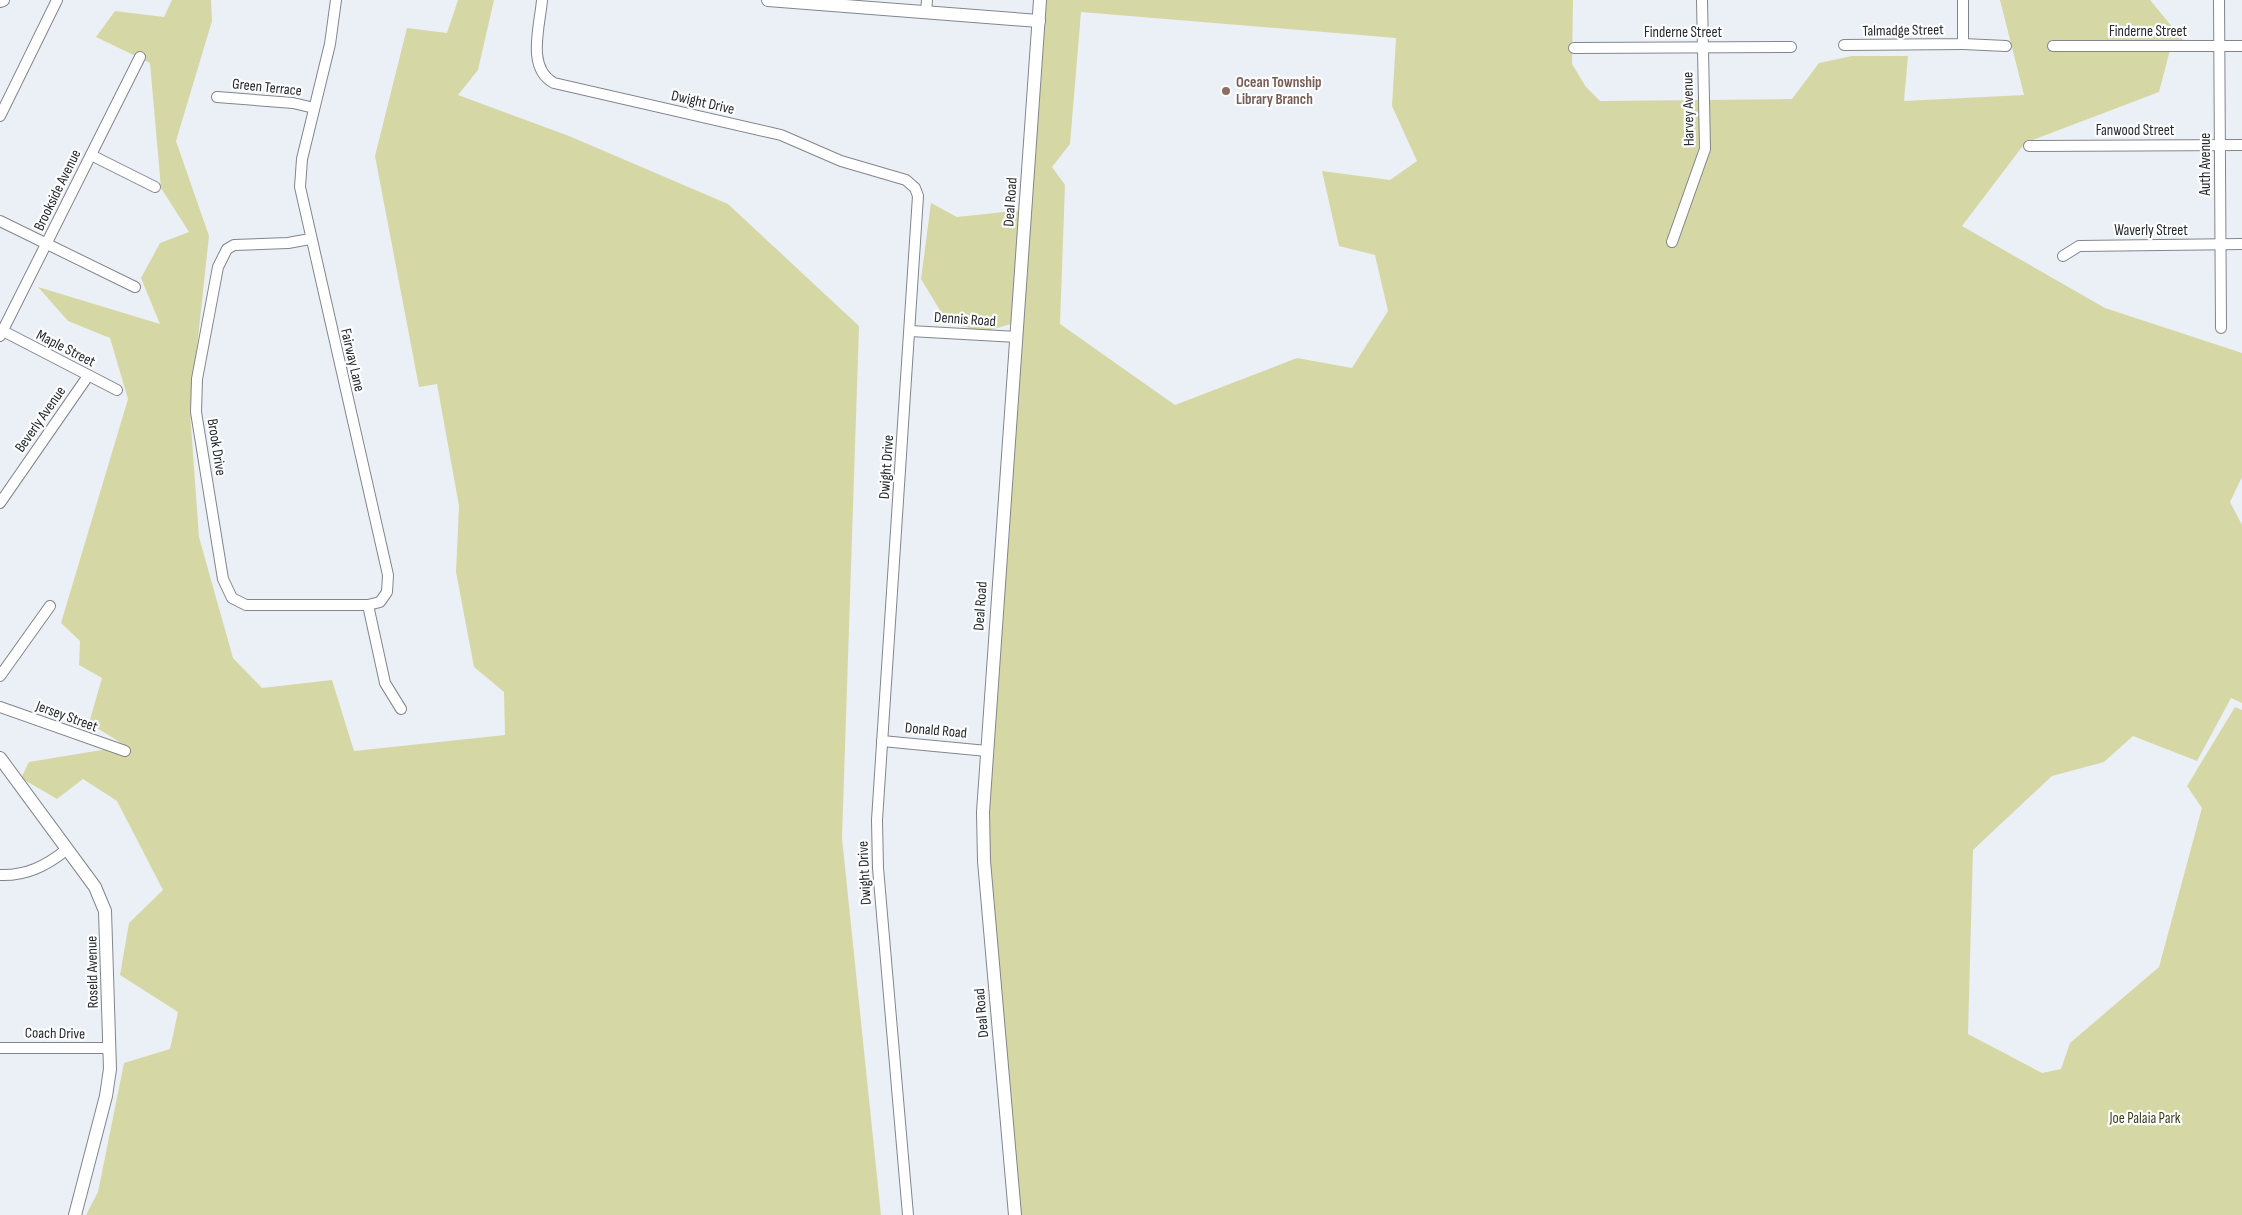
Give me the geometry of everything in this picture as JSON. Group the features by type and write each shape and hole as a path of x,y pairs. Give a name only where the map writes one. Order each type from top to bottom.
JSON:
{"street":[{"path":"0,116 57,0"},
{"name":"Fairway Lane","path":"336,0 330,44 302,159 300,178 301,200 388,575 387,592 383,599 378,603 368,605"},
{"name":"Dwight Drive","path":"542,0 538,67 547,79 554,83 781,135 841,161 911,183 917,191 919,204 877,820 878,868 908,1215"},
{"path":"768,0 927,6 1039,21"},
{"name":"Deal Road","path":"1015,1215 984,861 984,812 1040,0"},
{"name":"Harvey Avenue","path":"1672,242 1705,149 1702,0"},
{"name":"Talmadge Street","path":"1963,0 1963,44"},
{"name":"Auth Avenue","path":"2219,0 2222,328"},
{"name":"Talmadge Street","path":"1844,46 1963,44 2006,46"},
{"name":"Finderne Street","path":"2053,46 2242,46"},
{"name":"Finderne Street","path":"1574,48 1791,47"},
{"name":"Brookside Avenue","path":"2,334 140,57"},
{"name":"Green Terrace","path":"216,97 293,103 314,108"},
{"name":"Fanwood Street","path":"2029,146 2242,145"},
{"path":"91,155 155,187"},
{"path":"0,221 135,288"},
{"name":"Brook Drive","path":"310,239 240,244 227,249 218,266 197,379 196,412 223,579 232,598 246,605 368,605"},
{"name":"Waverly Street","path":"2063,256 2080,246 2242,244"},
{"name":"Dennis Road","path":"910,331 1017,338"},
{"name":"Maple Street","path":"2,334 117,390"},
{"name":"Beverly Avenue","path":"0,503 88,376"},
{"path":"368,605 385,683 401,709"},
{"path":"0,676 50,606"},
{"name":"Jersey Street","path":"0,707 125,751"},
{"name":"Donald Road","path":"882,742 987,751"},
{"name":"Roseld Avenue","path":"0,758 94,886 105,912 110,1048 106,1096 75,1215"},
{"path":"0,874 27,872 48,863 66,850"},
{"name":"Coach Drive","path":"0,1048 110,1048"}],"green space":[{"path":"172,0 211,0 212,21 176,141 209,236 190,412 199,537 233,658 262,688 332,680 354,751 505,735 504,692 474,667 456,572 459,506 437,384 419,387 375,156 407,28 447,33 458,0 494,0 478,70 458,95 569,136 728,204 859,326 842,838 881,1215 86,1215 98,1192 124,1063 170,1049 178,1012 120,975 129,923 163,890 117,801 83,779 57,799 21,778 29,762 126,746 89,723 102,678 79,665 80,641 61,623 128,399 110,338 68,321 38,287 160,324 141,278 160,243 189,232 161,188 150,63 96,37 115,11 164,17"},
{"name":"Joe Palaia Park","path":"1036,0 1573,0 1572,64 1586,87 1600,101 1792,99 1819,63 1852,56 1908,56 1904,101 2024,95 2000,0 2150,0 2183,40 2220,44 2170,50 2159,92 2025,143 1962,226 2105,308 2242,353 2242,477 2230,502 2242,525 2242,703 2231,698 2197,761 2133,736 2104,762 2052,776 1973,850 1968,1034 2042,1073 2061,1069 2070,1043 2159,967 2202,808 2187,786 2235,707 2242,710 2242,1215 1014,1215 983,844 1017,322 984,332 947,322 921,279 931,203 957,217 1023,210","holes":["1081,12 1396,38 1392,106 1417,161 1390,180 1322,171 1339,246 1375,255 1388,311 1352,368 1297,358 1175,405 1060,324 1065,185 1052,167 1070,144"]}],"place":[{"name":"Ocean Township Library Branch","path":"1226,91"}]}
